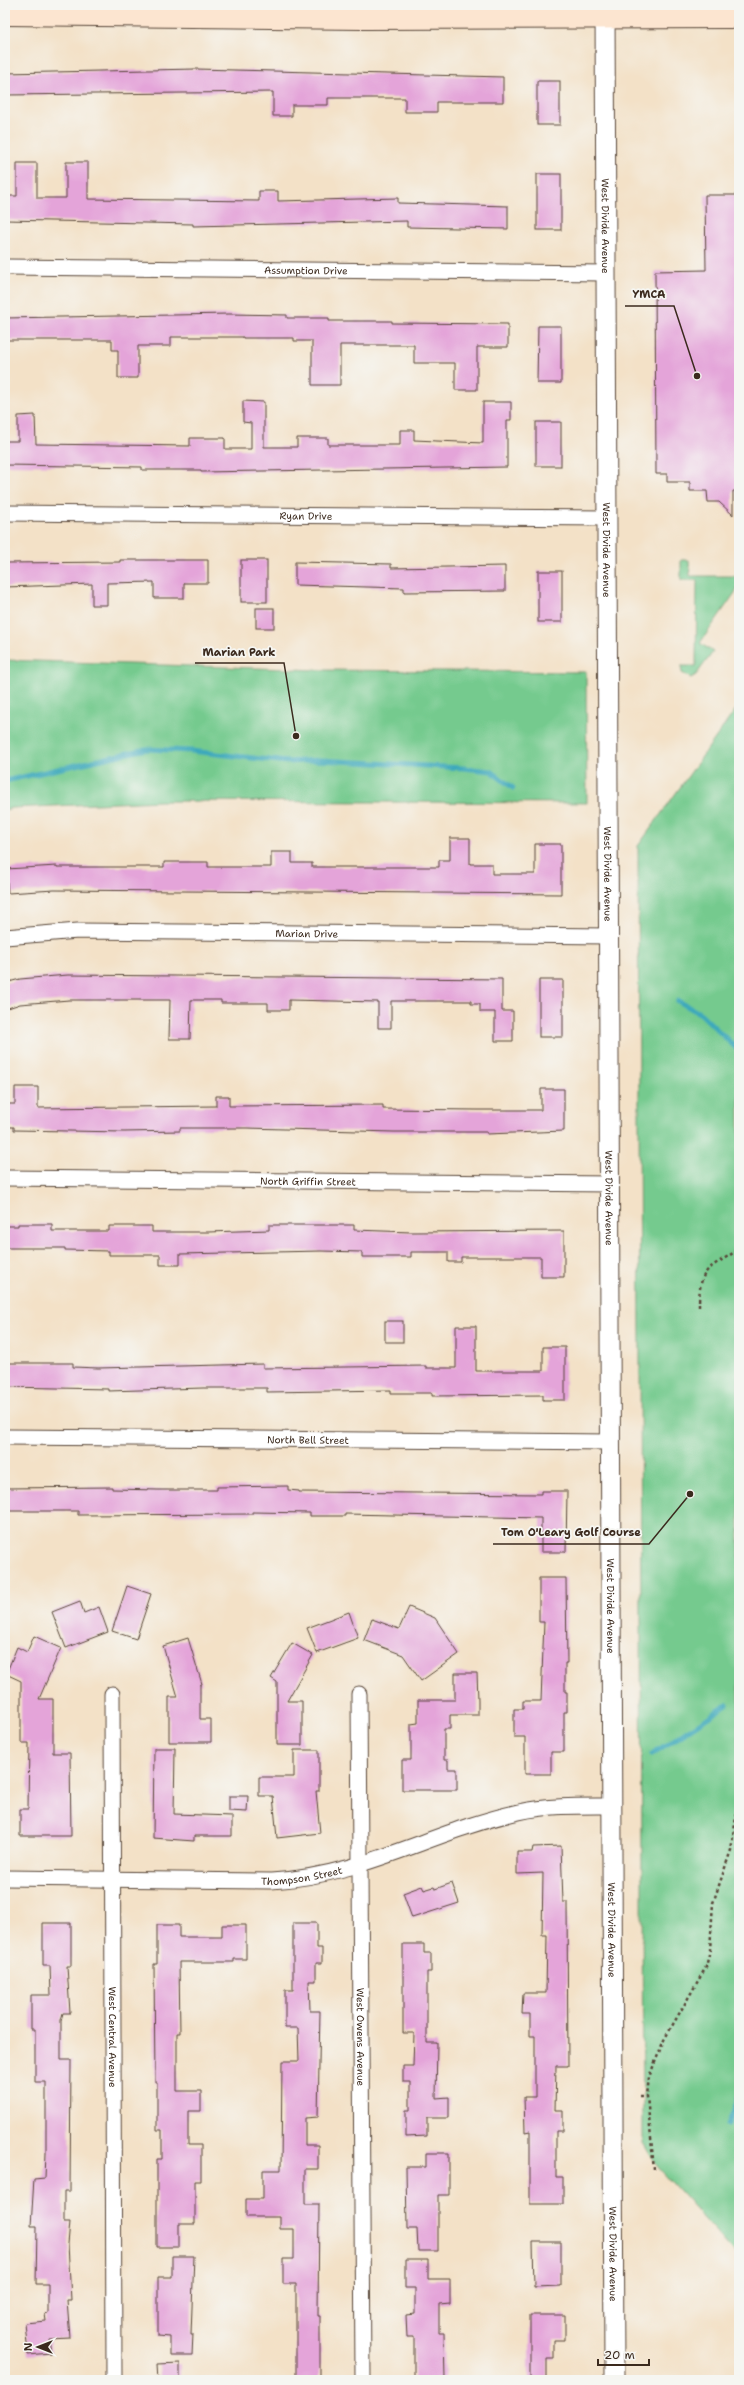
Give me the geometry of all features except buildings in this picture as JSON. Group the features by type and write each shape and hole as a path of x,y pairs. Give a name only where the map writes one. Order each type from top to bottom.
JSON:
{"main road":[{"path":"5,14 605,10 739,17"}],"street":[{"name":"West Divide Avenue","path":"605,10 611,1184 610,1442 613,1806 614,2380"},
{"name":"Assumption Drive","path":"5,267 606,273"},
{"name":"Ryan Drive","path":"5,513 607,518"},
{"name":"Marian Drive","path":"5,938 78,932 610,936"},
{"name":"North Griffin Street","path":"5,1178 611,1184"},
{"name":"North Bell Street","path":"5,1437 610,1442"},
{"name":"West Central Avenue","path":"112,1694 114,2380"},
{"name":"West Owens Avenue","path":"359,1694 362,2380"},
{"name":"Thompson Street","path":"5,1878 113,1880 290,1880 312,1878 360,1866 520,1811 559,1806 613,1806"}],"path":[{"path":"699,1307 700,1286 706,1271 739,1249"},
{"path":"654,2170 647,2096 649,2077 664,2040 706,1967 710,1950 713,1903 730,1850 739,1798"},
{"path":"640,2096 647,2096"}],"green space":[{"path":"681,560 689,560 690,576 739,576 739,587 700,643 713,652 696,675 691,678 682,673 681,666 696,666 697,580 681,580"},
{"path":"5,660 320,670 586,672 587,803 159,801 12,808 5,810"},
{"path":"739,705 739,2258 657,2166 643,2143 638,846"}],"waterway":[{"path":"5,781 146,749 191,751 288,762 320,760 463,768 491,771 513,788"},
{"path":"678,1001 701,1014 739,1051"},
{"path":"652,1754 727,1705"},
{"path":"728,2124 739,2098"}],"place":[{"name":"YMCA","path":"697,376"},
{"name":"Marian Park","path":"296,736"},
{"name":"Tom O'Leary Golf Course","path":"690,1494"}]}
